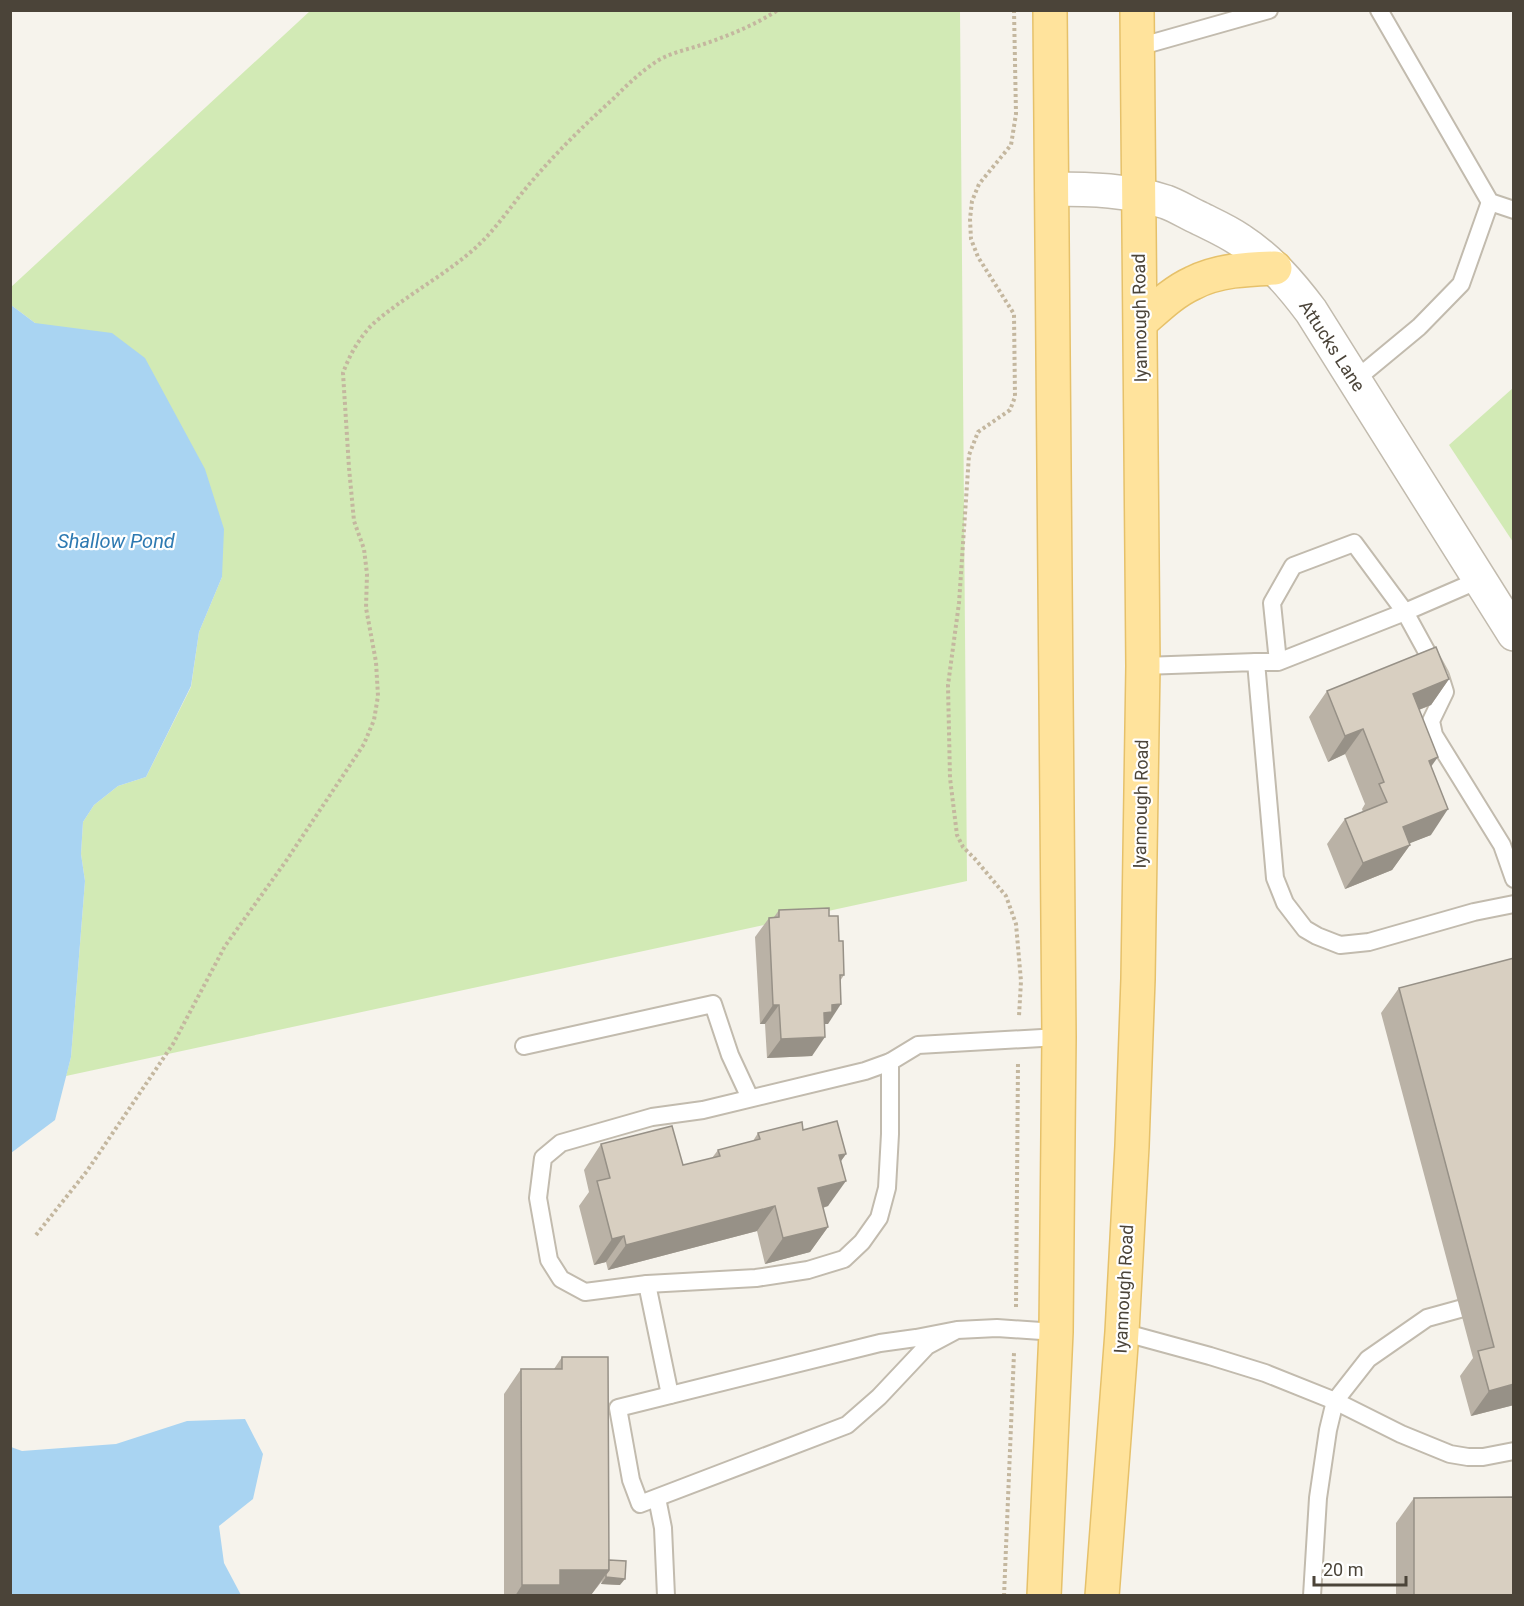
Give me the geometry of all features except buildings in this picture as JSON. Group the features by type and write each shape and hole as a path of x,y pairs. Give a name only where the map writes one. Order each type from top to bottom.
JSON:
{"main road":[{"path":"1044,1596 1056,1332 1059,1037 1050,10"},
{"name":"Iyannough Road","path":"1102,1596 1122,1332 1138,979 1143,666 1137,10"},
{"path":"1141,322 1167,299 1193,282 1226,272 1275,268"}],"street":[{"name":"Attucks Lane","path":"1052,189 1090,189 1139,195 1167,202 1238,238 1275,268 1311,310 1514,634"}],"lane":[{"path":"1138,47 1269,10"},
{"path":"1379,10 1490,202 1514,210"},
{"path":"1355,380 1419,327 1461,285 1490,202"},
{"path":"1278,662 1272,603 1293,566 1354,543 1405,612 1440,676 1445,692 1431,721 1434,735 1502,845 1514,879"},
{"path":"1143,666 1278,662 1479,580"},
{"path":"1256,662 1275,878 1285,903 1305,929 1340,945 1369,942 1474,912 1514,904"},
{"path":"524,1046 713,1004 730,1055 750,1098"},
{"path":"890,1062 887,1188 879,1218 862,1242 844,1259 808,1270 756,1278 647,1284 585,1292 561,1279 549,1260 538,1198 543,1158 561,1143 652,1117 704,1110 865,1071 890,1062 918,1045 1059,1037"},
{"path":"647,1284 670,1395"},
{"path":"1312,1596 1318,1498 1328,1430 1335,1401 1368,1359 1427,1318 1495,1293 1514,1294"},
{"path":"957,1330 927,1346 879,1397 848,1425 640,1504 631,1480 618,1408 880,1343 957,1330 997,1328 1056,1332"},
{"path":"1122,1332 1265,1373 1335,1401 1401,1434 1450,1454 1483,1457 1514,1451"},
{"path":"657,1498 663,1528 666,1596"}],"path":[{"path":"36,1235 87,1171 173,1044 225,946 286,861 364,744 374,720 378,696 376,662 366,608 365,558 354,521 343,373 347,362 373,325 475,249 559,150 639,75 655,62 735,33 765,19 778,10"},
{"path":"1004,1596 1016,1329 1018,1039 1021,981 1016,924 1006,896 963,847 957,835 950,778 948,685 959,603 969,455 978,432 1010,410 1016,397 1014,314 978,257 971,239 970,219 972,201 979,184 1011,145 1016,114 1014,10"}],"green space":[{"path":"310,11 960,11 967,881 66,1076 71,1057 85,881 81,854 83,822 94,805 118,786 146,777 191,687 199,632 222,577 35,323 11,305 10,288"},
{"path":"1513,388 1513,542 1449,445"}],"water":[{"name":"Shallow Pond","path":"11,305 35,323 112,333 145,358 205,469 224,529 222,577 199,632 191,686 146,777 118,786 94,805 83,822 81,854 85,881 71,1057 55,1120 11,1153"},
{"path":"245,1419 263,1454 253,1499 219,1526 224,1563 241,1595 11,1595 11,1447 22,1451 116,1444 187,1421"}]}
